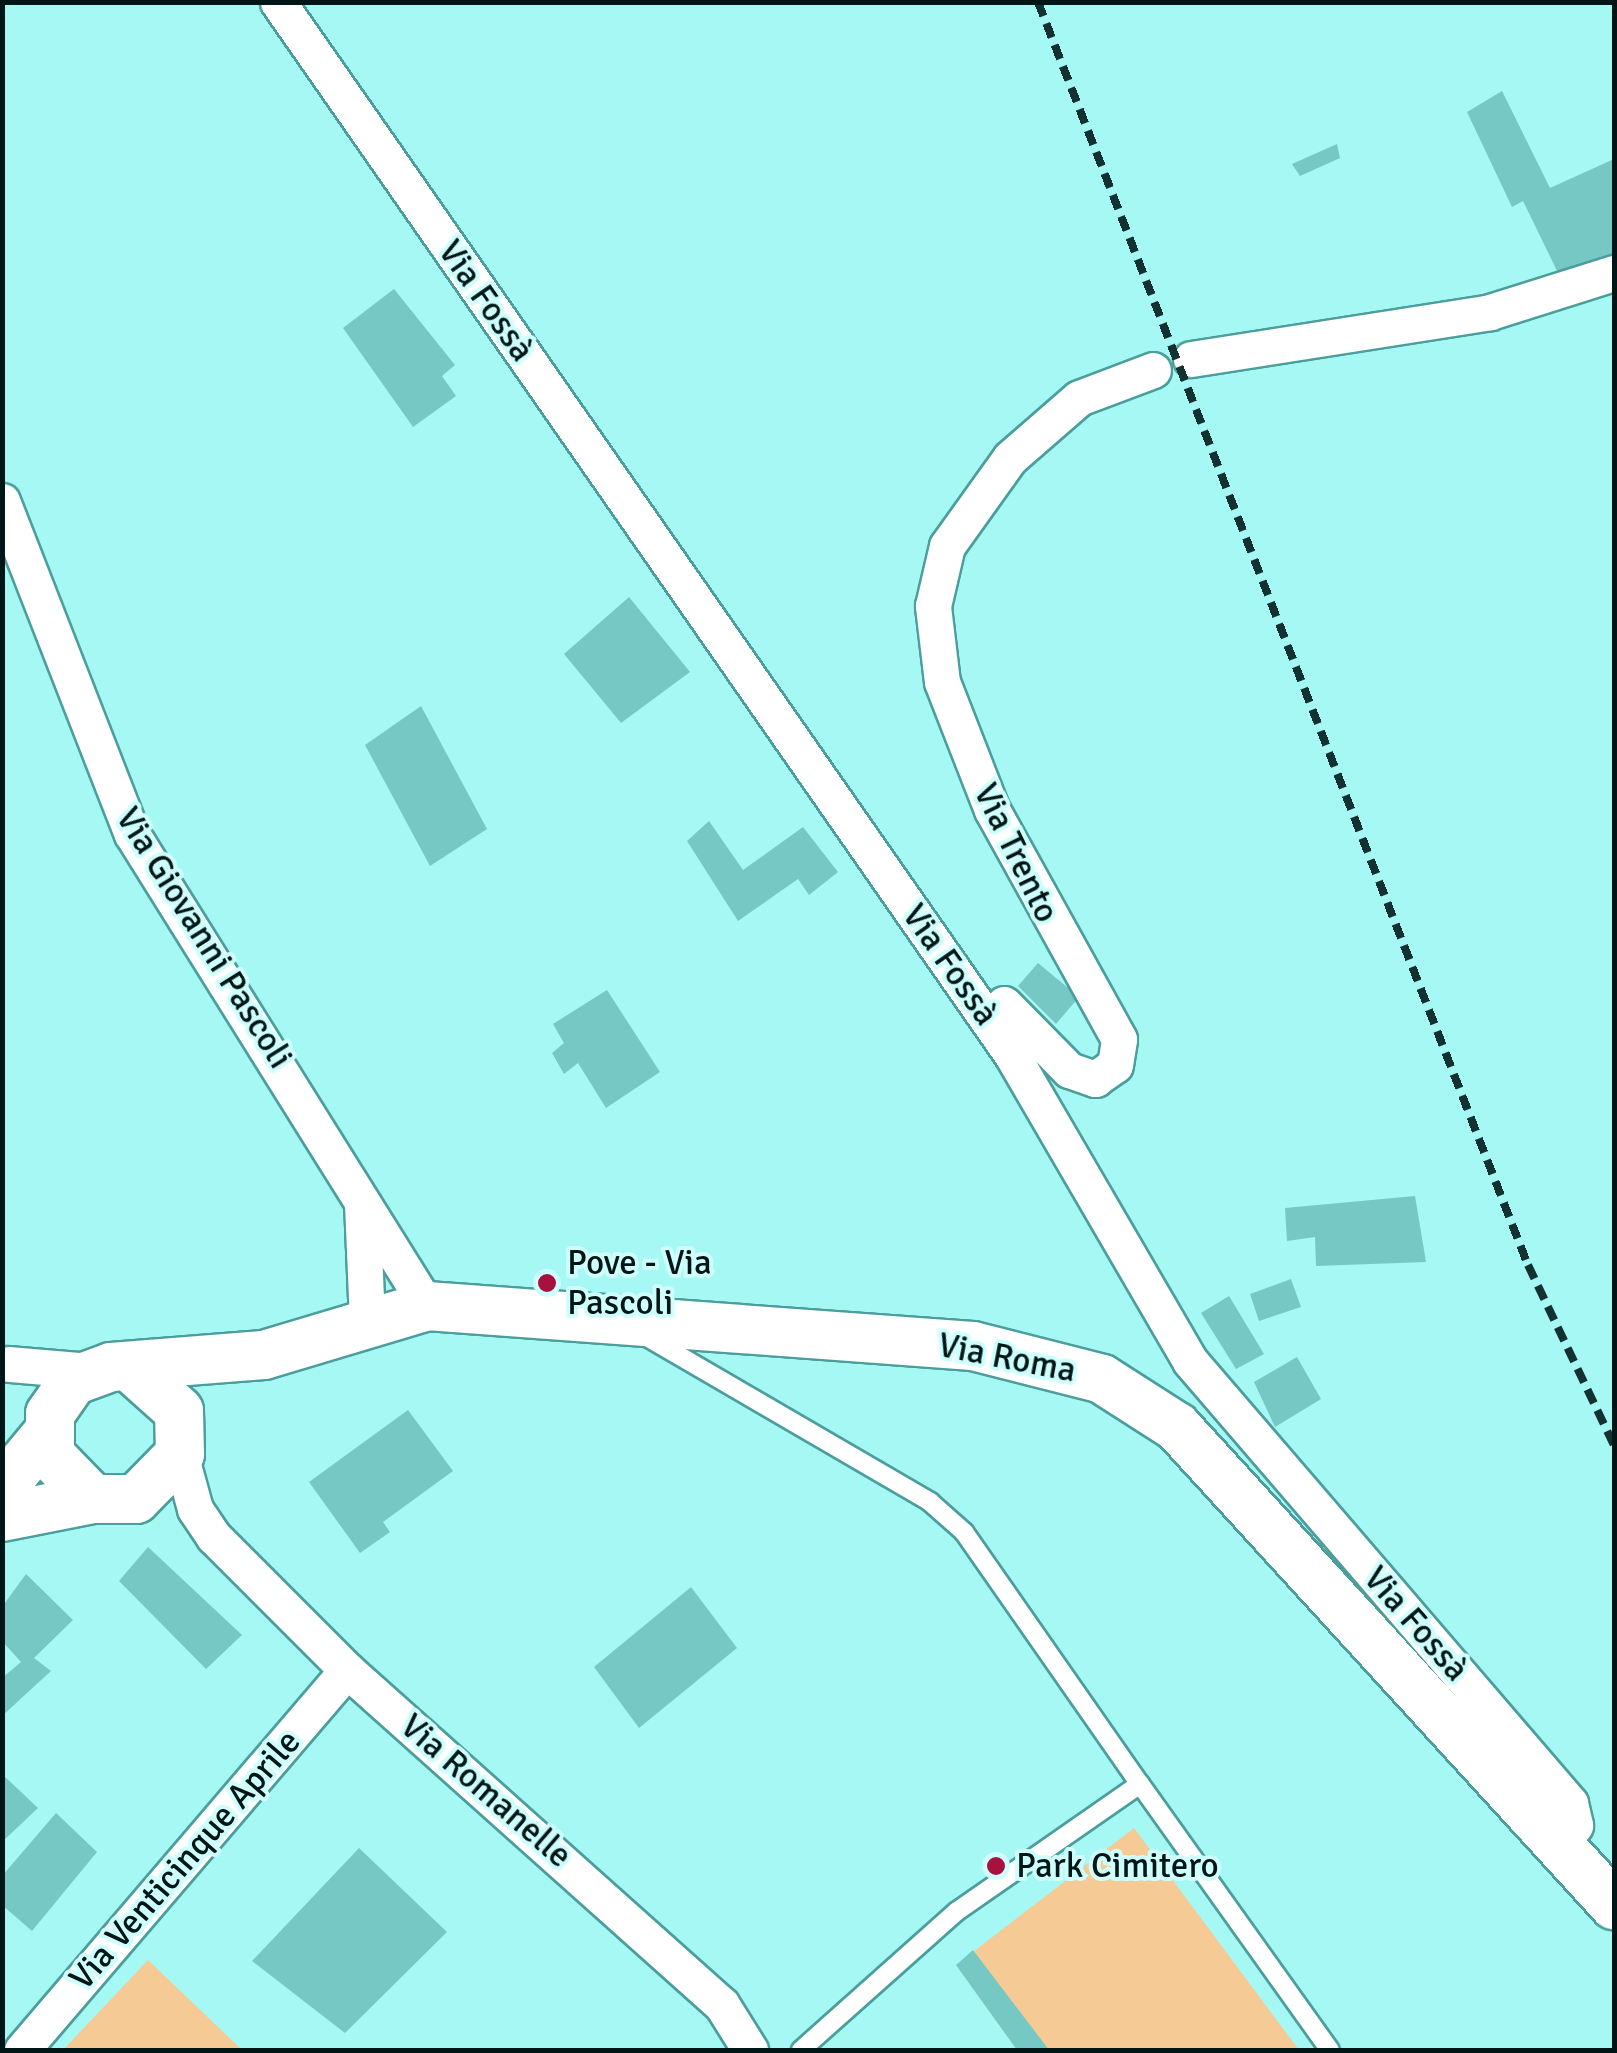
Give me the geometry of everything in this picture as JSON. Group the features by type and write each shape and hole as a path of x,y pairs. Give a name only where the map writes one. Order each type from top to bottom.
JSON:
{"main road":[{"name":"Via Roma","path":"112,1370 264,1355 366,1321 427,1306 640,1318 973,1346 1102,1379 1177,1426 1560,1846"},
{"name":"Via Roma","path":"115,1499 182,1443 197,1405 264,1355"},
{"path":"2,1488 48,1424 112,1370 168,1392 182,1443"},
{"path":"48,1424 60,1474 115,1499"},
{"path":"2,1517 115,1499"},
{"path":"1560,1846 1614,1905"}],"street":[{"name":"Via Fossà","path":"278,2 1012,1055 1190,1361 1570,1802 1575,1825 1560,1846"},
{"path":"1191,359 1490,312 1614,273"},
{"name":"Via Trento","path":"862,840 907,874 1032,1041 1095,1079 1115,1065 1119,1038 1053,931 970,755 942,682 933,606 947,546 1010,458 1079,398 1154,370"},
{"name":"Via Giovanni Pascoli","path":"2,500 132,834 427,1306"},
{"path":"362,1197 366,1321"},
{"path":"6,1362 112,1370"},
{"path":"6,1362 48,1424"},
{"path":"182,1443 195,1509 214,1537"},
{"path":"115,1499 214,1537"},
{"name":"Via Romanelle","path":"214,1537 347,1670 722,2005 750,2050"},
{"name":"Via Venticinque Aprile","path":"22,2050 347,1670"}],"lane":[{"path":"640,1318 648,1340 728,1380 964,1532 1330,2050"},
{"path":"801,2050 956,1912 1140,1784"}],"shaded area":[{"path":"1134,1828 1299,2050 1017,2050 956,1965"},
{"path":"148,1960 242,2050 63,2050"}],"building":[{"path":"1502,91 1550,188 1614,159 1614,257 1561,279 1523,201 1512,207 1467,112"},
{"path":"1337,144 1340,158 1300,176 1292,164"},
{"path":"394,289 455,365 442,376 456,396 413,427 343,328"},
{"path":"629,597 690,672 621,723 564,654"},
{"path":"421,706 487,829 430,866 365,745"},
{"path":"709,821 743,870 803,827 838,872 809,895 798,879 738,921 687,841"},
{"path":"1038,963 1079,997 1056,1024 1018,986"},
{"path":"607,990 660,1072 606,1108 578,1063 564,1074 552,1053 564,1043 553,1024"},
{"path":"1415,1196 1426,1262 1316,1266 1315,1237 1287,1241 1285,1208"},
{"path":"1291,1279 1301,1307 1259,1321 1250,1294"},
{"path":"1229,1296 1264,1354 1236,1369 1201,1313"},
{"path":"1297,1357 1321,1399 1275,1427 1254,1382"},
{"path":"408,1410 453,1471 383,1522 390,1532 360,1553 309,1482"},
{"path":"148,1547 242,1635 206,1669 119,1581"},
{"path":"26,1574 73,1620 34,1658 51,1671 2,1716 2,1678 21,1662 2,1641 2,1607"},
{"path":"691,1587 737,1648 639,1728 594,1667"},
{"path":"2,1774 38,1808 2,1842"},
{"path":"56,1813 97,1852 32,1931 2,1905 2,1876"},
{"path":"359,1848 447,1932 345,2033 252,1961"},
{"path":"973,1950 1049,2050 1017,2050 956,1965"}],"railway":[{"path":"1038,2 1528,1265 1614,1445"}],"place":[{"name":"Pove - Via Pascoli","path":"547,1283"},
{"name":"Park Cimitero","path":"996,1866"}]}
